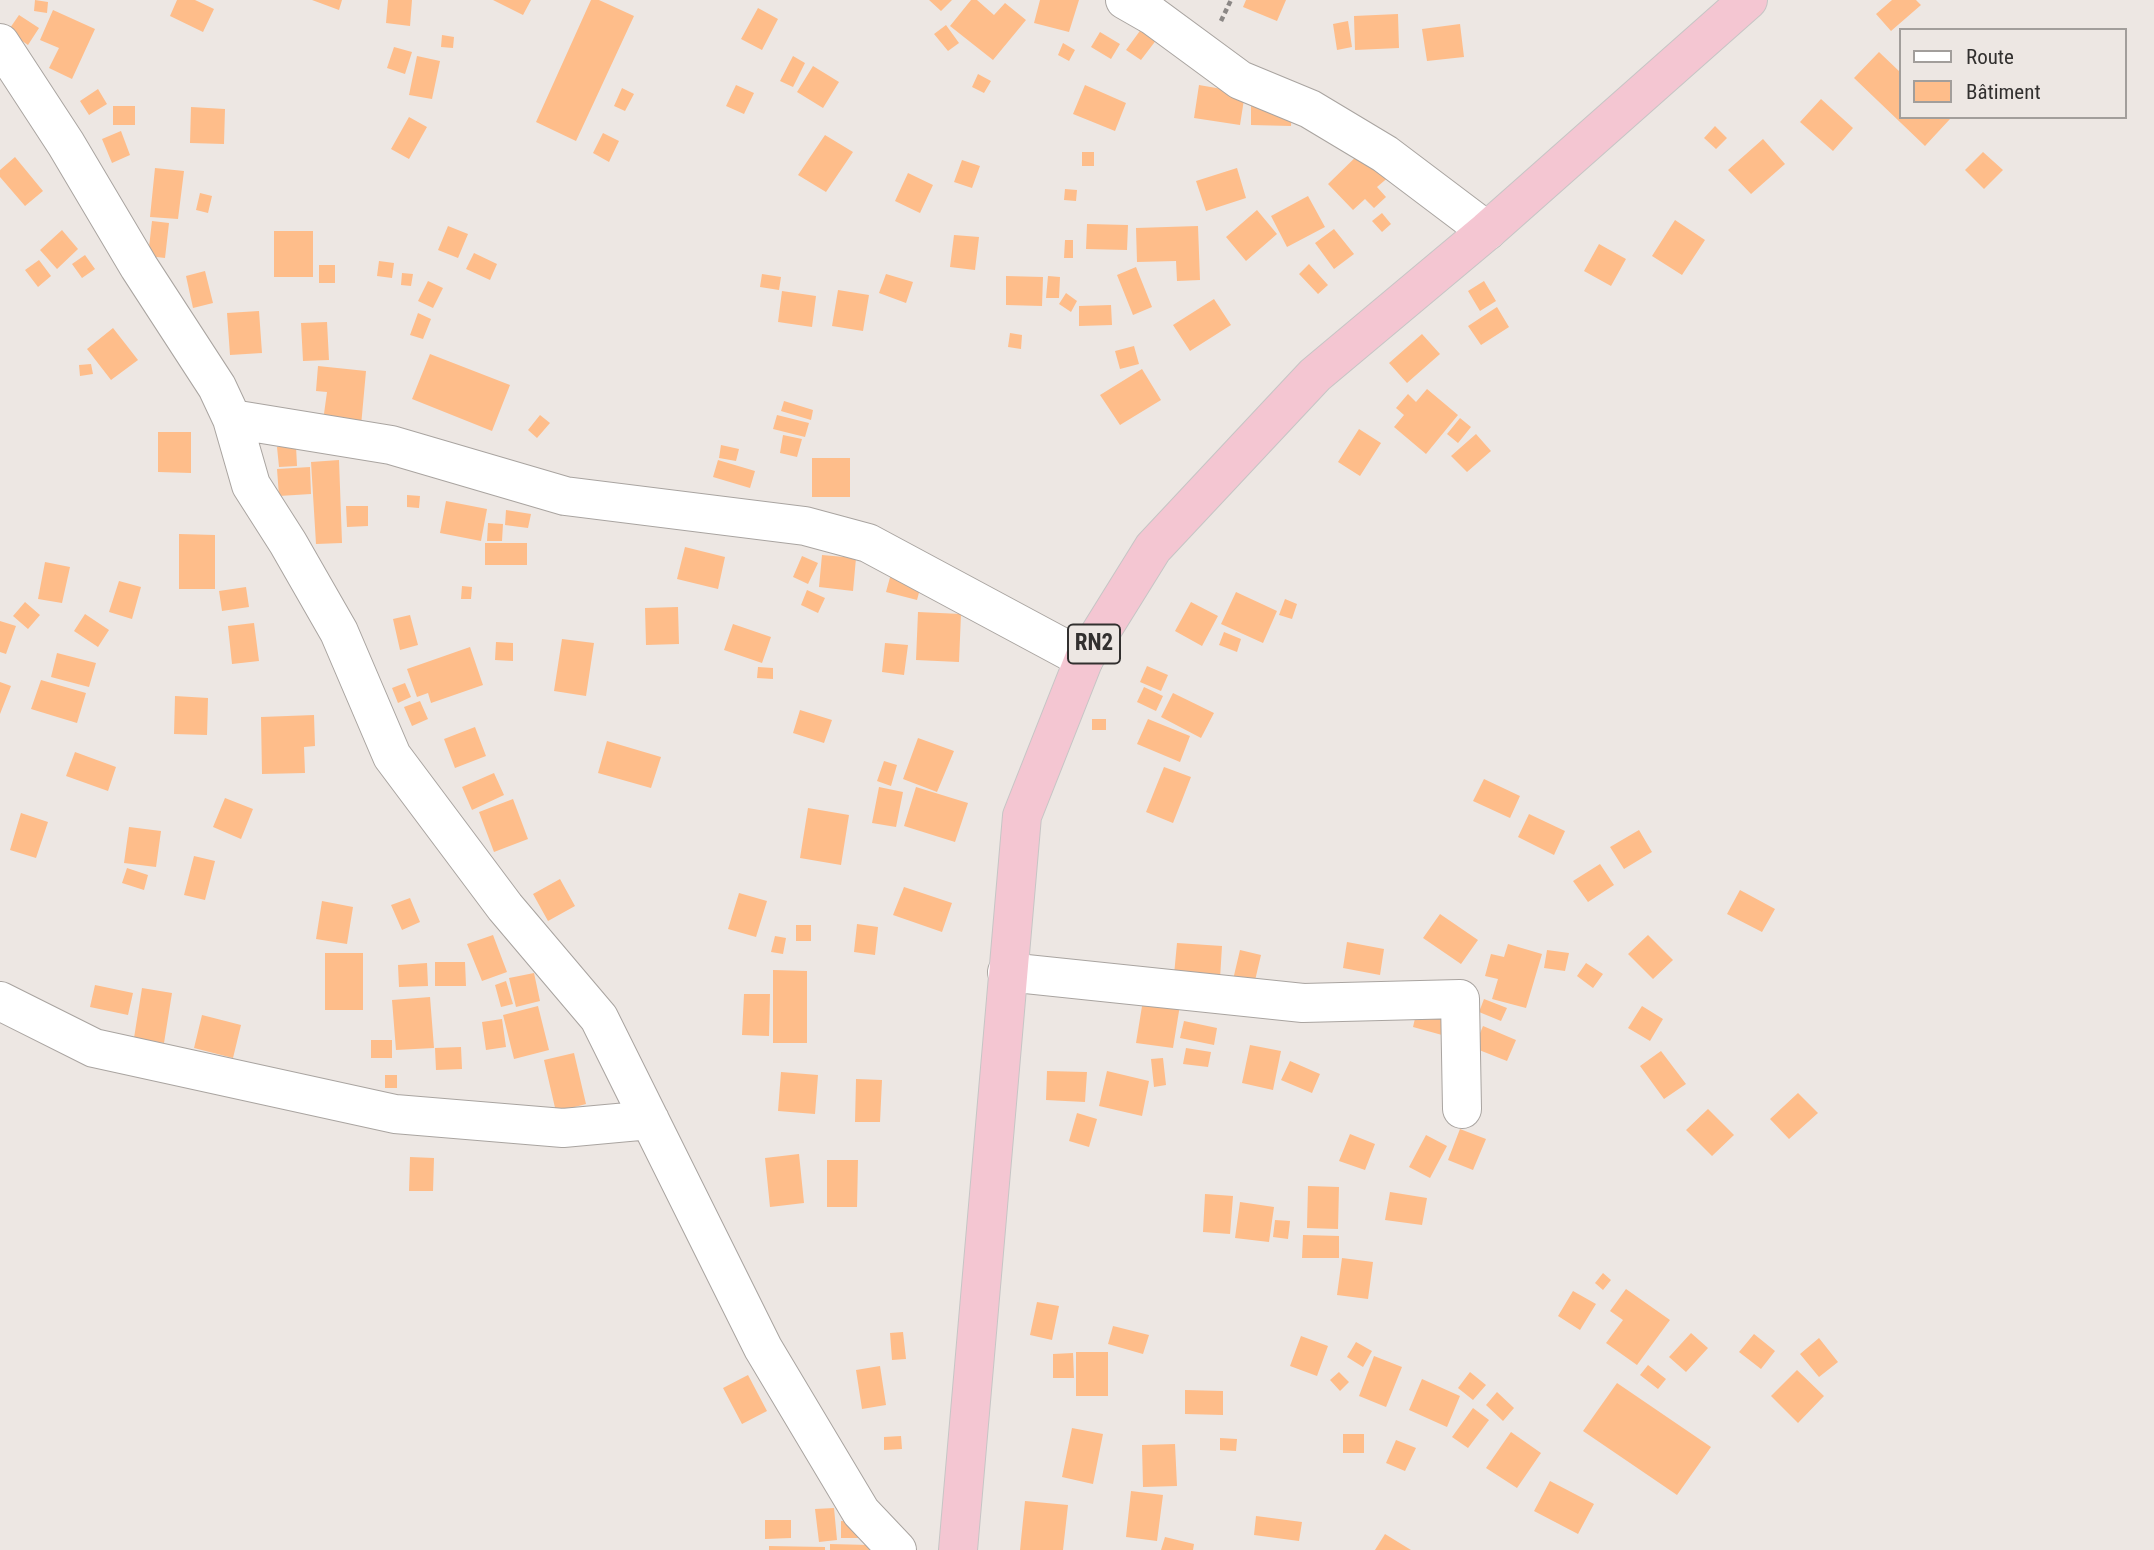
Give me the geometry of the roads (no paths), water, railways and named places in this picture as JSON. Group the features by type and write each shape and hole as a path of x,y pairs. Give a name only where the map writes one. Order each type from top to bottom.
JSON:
{"highway":[{"name":"RN2","path":"958,1550 1022,816 1084,659 1153,548 1315,375 1487,230 1748,0"}],"street":[{"path":"1125,0 1153,16 1240,80 1310,109 1385,154 1487,230"},
{"path":"0,43 217,387 232,419 251,485 288,542 339,632 392,756 505,908 599,1018 763,1348 861,1512 897,1550"},
{"path":"232,419 391,445 565,496 805,526 868,542 1084,659"},
{"path":"1007,972 1303,1003 1460,999 1462,1109"},
{"path":"0,1001 94,1048 395,1114 563,1128 650,1120"}]}
